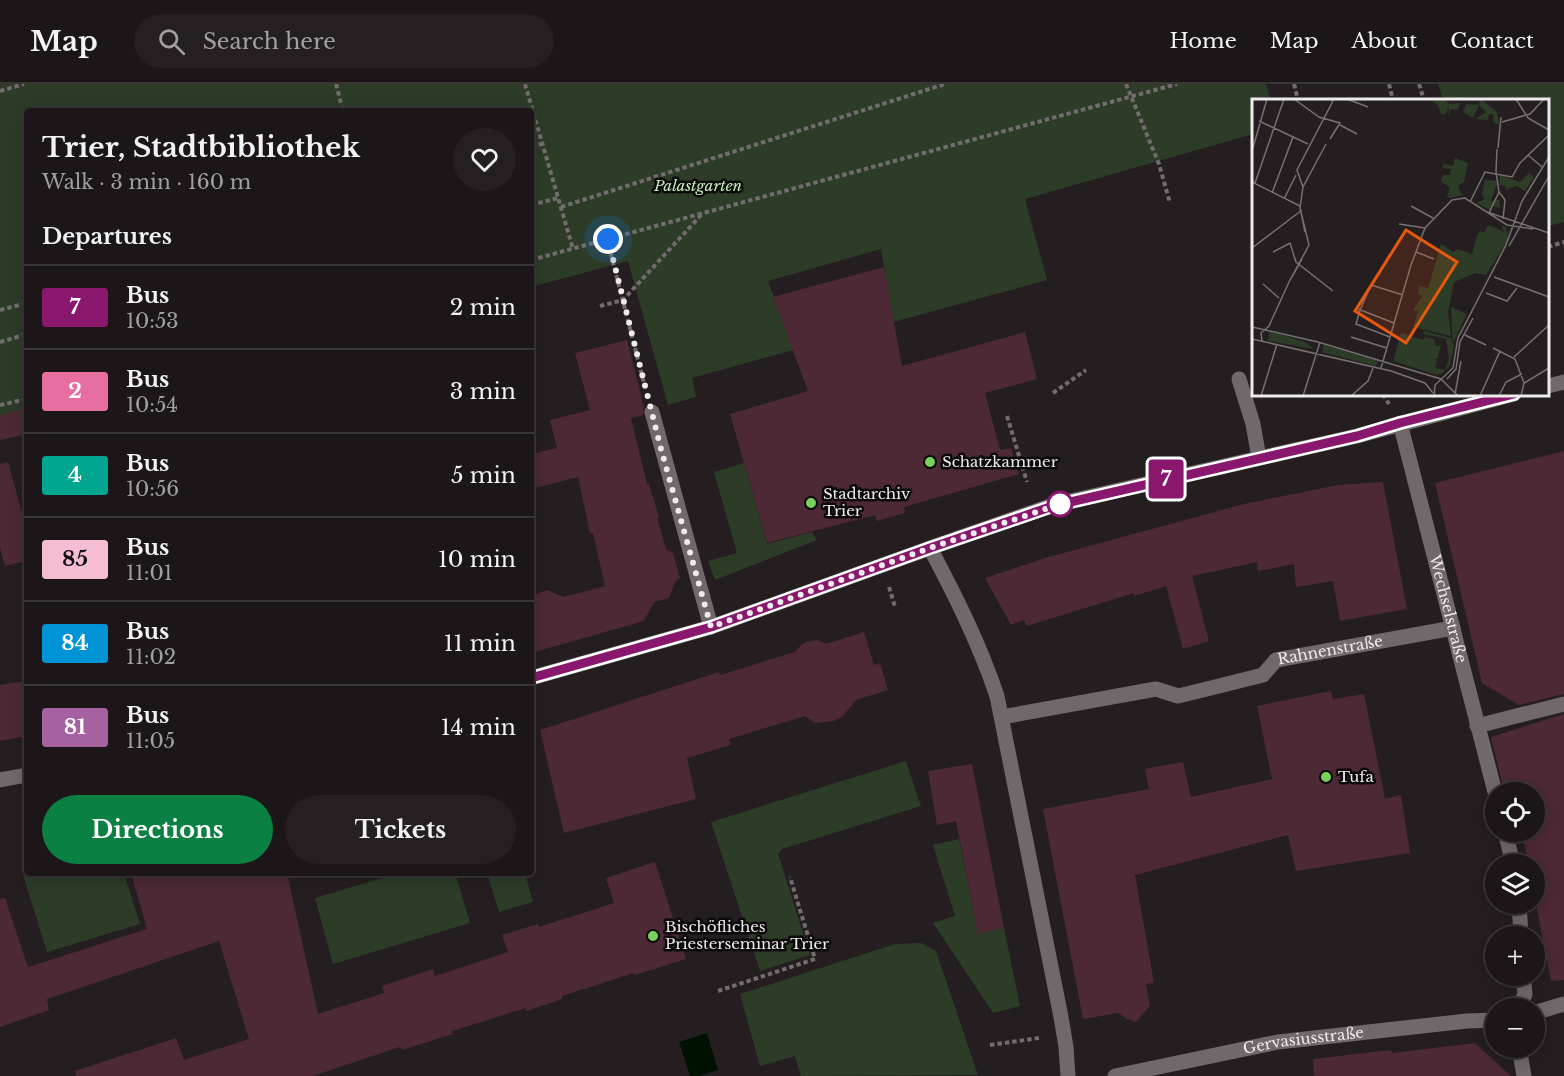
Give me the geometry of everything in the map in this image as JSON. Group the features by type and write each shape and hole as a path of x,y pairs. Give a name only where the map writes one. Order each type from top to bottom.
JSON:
{"street":[{"path":"1239,379 1253,424 1259,458"},
{"path":"1549,386 1564,382"},
{"path":"534,677 711,627 930,548 1080,498 1357,436 1506,396"},
{"path":"652,412 711,627"},
{"name":"Wechselstraße","path":"1400,423 1492,782"},
{"path":"930,548 964,612 982,652 997,696 1064,1033 1068,1076"},
{"name":"Rahnenstraße","path":"1002,717 1156,689 1178,696 1263,675 1276,660 1453,628"},
{"path":"1478,726 1564,704"},
{"path":"0,780 24,776"},
{"path":"1545,1010 1564,1005"},
{"name":"Gervasiusstraße","path":"1115,1076 1289,1041 1485,1020"},
{"path":"1521,1058 1524,1076"}],"path":[{"path":"0,91 24,84"},
{"path":"336,84 342,108"},
{"path":"525,84 532,108"},
{"path":"561,207 945,84"},
{"path":"1126,84 1159,164 1170,203"},
{"path":"534,259 1177,84"},
{"path":"1294,84 1298,99"},
{"path":"1389,84 1394,99"},
{"path":"1419,84 1424,99"},
{"path":"534,116 573,249"},
{"path":"534,145 542,144"},
{"path":"534,204 558,198"},
{"path":"600,306 623,300 702,213"},
{"path":"608,239 652,412"},
{"path":"1549,247 1564,242"},
{"path":"0,310 24,304"},
{"path":"0,342 24,335"},
{"path":"1053,393 1086,370"},
{"path":"0,405 24,400"},
{"path":"1007,416 1027,482"},
{"path":"718,991 815,959 790,877"},
{"path":"990,1045 1064,1033"}],"green space":[{"name":"Palastgarten","path":"0,84 1266,84 1271,99 1252,99 1252,134 1025,199 1047,280 893,322 881,249 768,281 793,350 692,378 696,397 668,405 628,261 534,286 534,108 24,108 24,435 0,440"},
{"path":"1438,84 1564,84 1564,222 1549,226 1549,99 1443,99"},
{"path":"744,463 767,544 812,532 817,540 715,580 708,561 737,553 714,472"},
{"path":"906,761 921,806 782,849 778,854 810,955 760,971 711,822"},
{"path":"959,839 978,933 1004,928 1020,1006 993,1013 933,923 955,916 933,845"},
{"path":"23,875 125,876 140,924 47,952"},
{"path":"389,876 456,876 470,923 333,964 315,898"},
{"path":"488,876 526,876 533,902 499,912"},
{"path":"921,943 936,951 978,1075 801,1076 795,1056 760,1066 740,994 895,944"}],"shaded area":[{"path":"707,1033 718,1070 700,1076 690,1076 679,1042"}],"building":[{"path":"884,267 902,366 1025,332 1037,379 985,393 1000,450 1011,448 1019,474 904,507 905,513 877,521 875,515 767,543 730,414 808,391 773,297"},
{"path":"627,340 644,407 643,415 631,418 666,549 673,553 680,578 675,582 669,598 654,602 644,621 534,652 534,595 547,590 564,597 605,586 593,533 590,533 578,477 534,488 534,453 557,448 550,420 590,410 575,353"},
{"path":"24,409 24,435 0,440 0,415"},
{"path":"1564,451 1564,694 1519,705 1482,683 1435,483"},
{"path":"8,462 22,512 24,512 24,562 5,566 0,548 0,464"},
{"path":"1383,482 1407,609 1340,621 1333,581 1296,587 1294,564 1258,571 1257,562 1192,576 1209,641 1183,649 1166,586 1134,596 1134,593 1027,626 1024,620 1011,625 985,578 1045,558 1244,504 1338,485"},
{"path":"864,632 874,665 880,663 888,690 856,700 842,717 833,721 815,723 805,716 729,739 731,745 687,758 696,799 564,833 540,730 719,672 720,675 795,652 802,644 809,641 817,640 826,644"},
{"path":"24,681 24,737 0,741 0,685"},
{"path":"1331,691 1333,699 1364,694 1385,799 1401,795 1410,853 1296,871 1288,835 1135,875 1154,983 1146,984 1150,1006 1136,1022 1118,1013 1083,1019 1043,809 1149,789 1145,769 1183,762 1191,797 1272,779 1257,706"},
{"path":"1564,714 1564,980 1551,981 1545,950 1545,926 1540,926 1538,914 1545,914 1545,854 1527,854 1524,842 1545,842 1545,782 1502,782 1491,737"},
{"path":"972,764 1004,928 978,934 956,821 937,825 928,771"},
{"path":"655,862 686,959 635,975 634,973 562,996 562,999 526,1011 526,1008 452,1031 453,1034 402,1050 400,1047 313,1076 76,1076 75,1071 176,1038 184,1060 249,1039 219,941 47,999 49,1010 0,1027 0,899 5,898 28,967 147,929 132,876 288,876 318,1014 384,993 382,986 433,969 435,976 508,952 502,935 538,924 539,927 614,903 606,878"},
{"path":"1475,1043 1485,1052 1485,1058 1491,1058 1511,1076 1314,1076 1313,1059 1391,1050 1392,1053"}],"bus line":[{"name":"7","path":"534,677 711,627 930,548 1080,498 1357,436 1506,396"}],"place":[{"name":"Schatzkammer","path":"930,462"},
{"name":"Stadtarchiv Trier","path":"811,503"},
{"name":"Tufa","path":"1326,777"},
{"name":"Bischöfliches Priesterseminar Trier","path":"653,936"}],"route":[{"path":"608,239 661,449 702,602 711,627 1066,502 1060,504"}]}
